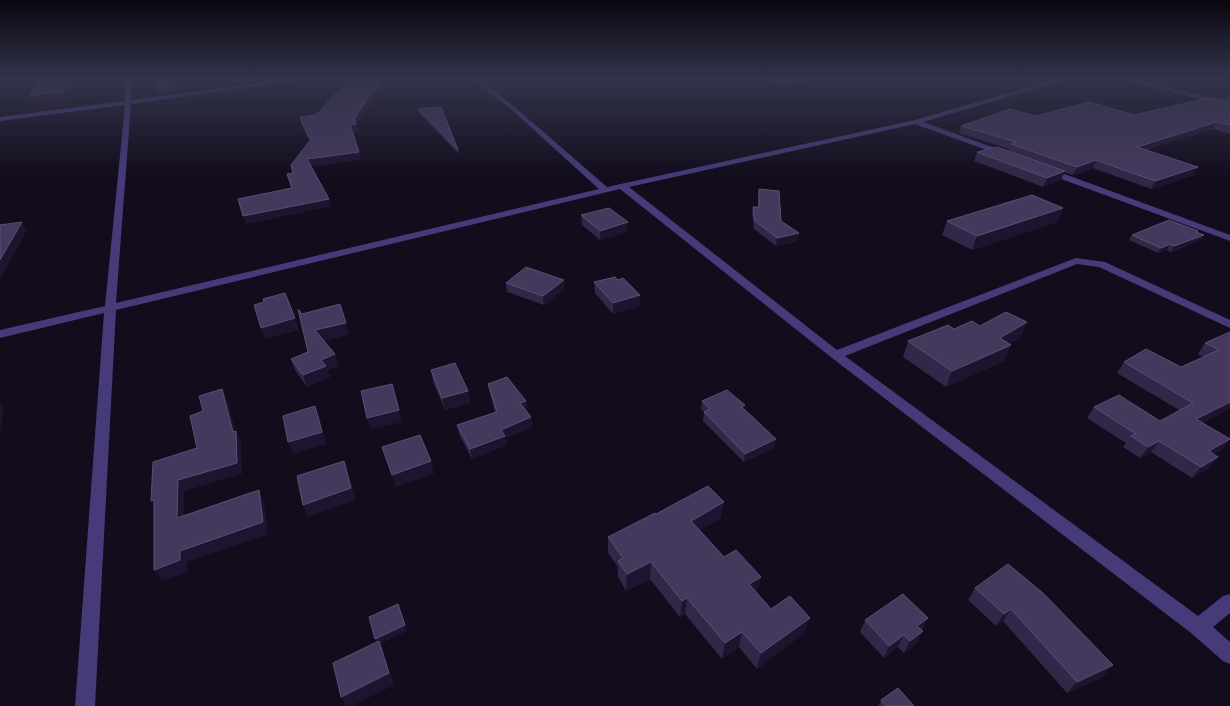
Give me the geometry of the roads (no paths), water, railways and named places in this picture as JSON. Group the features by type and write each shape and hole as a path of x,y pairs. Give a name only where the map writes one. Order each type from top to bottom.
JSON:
{"street":[{"path":"0,119 56,112"},
{"path":"85,706 110,308 127,112"},
{"path":"517,112 605,190"},
{"path":"0,334 622,186 916,122 951,112"},
{"path":"916,122 1009,156"},
{"path":"1036,166 1230,238"},
{"path":"622,186 836,355 1198,627 1230,654"},
{"path":"836,355 1076,261 1101,264 1230,324"},
{"path":"1198,627 1230,602"}]}
